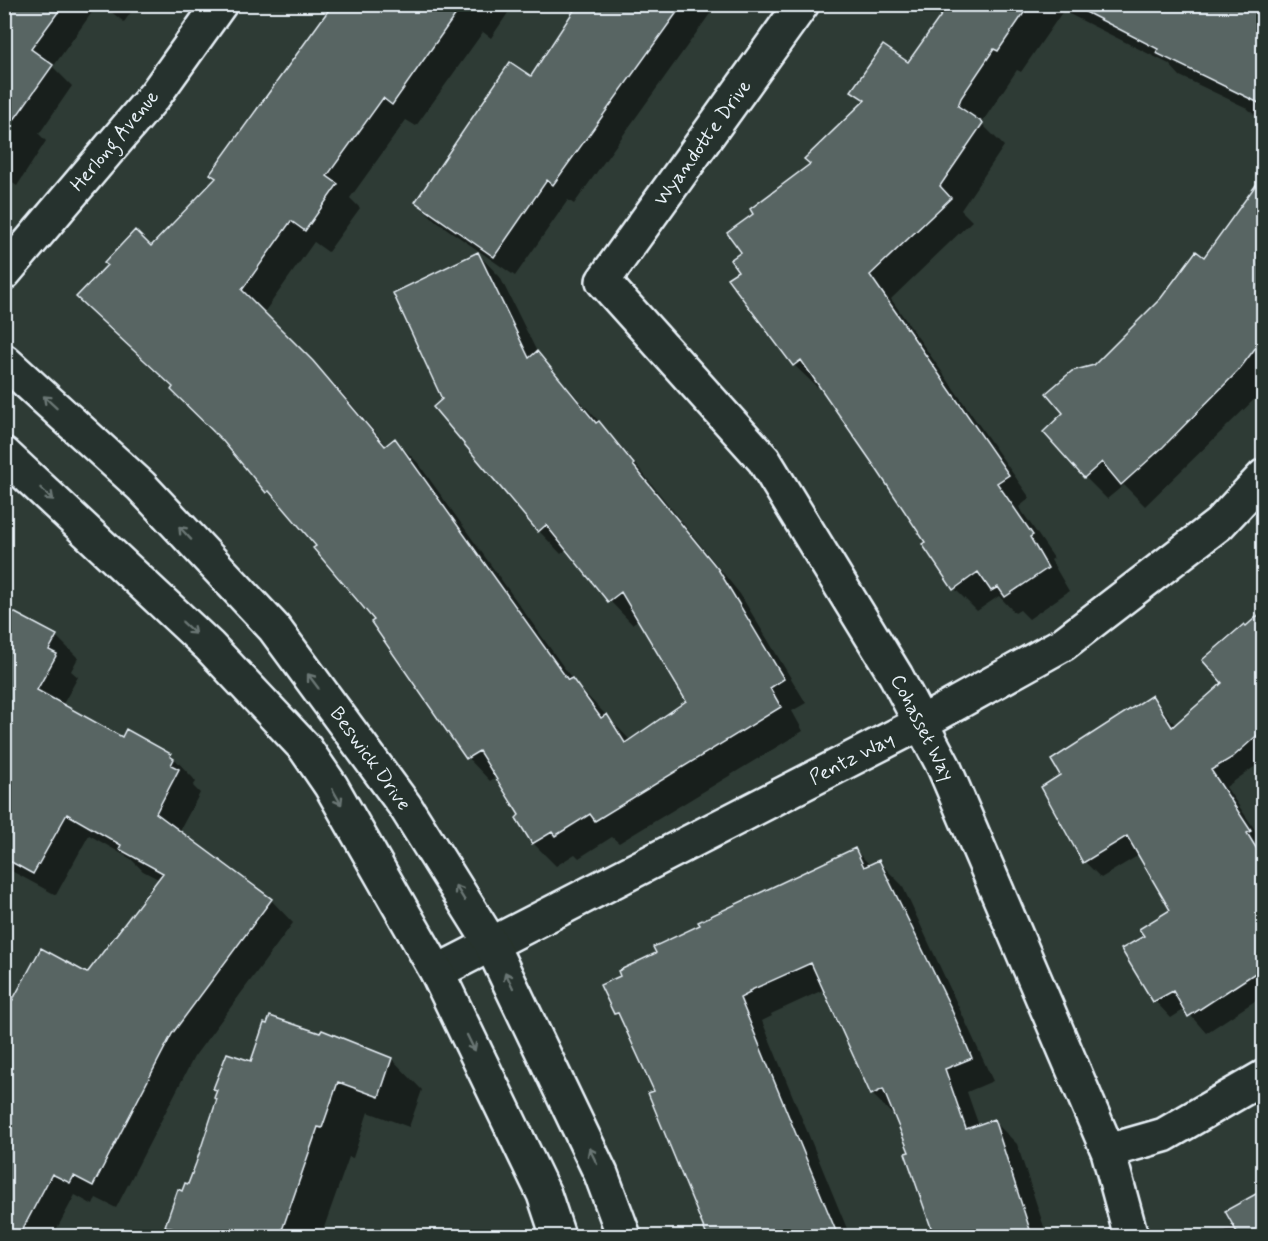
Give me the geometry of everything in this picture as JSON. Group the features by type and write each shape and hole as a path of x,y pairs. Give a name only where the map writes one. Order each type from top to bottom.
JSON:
{"street":[{"name":"Herlong Avenue","path":"4,273 155,95 220,4"},
{"name":"Wyandotte Drive","path":"603,281 802,4"},
{"name":"Cohasset Way","path":"603,281 764,460 896,676 944,767 1108,1151 1131,1236"},
{"name":"Beswick Drive","path":"4,361 141,486 274,628 405,806 490,942 601,1174 624,1236"},
{"path":"4,454 208,646 305,748 331,786 437,972 544,1194 558,1236"},
{"name":"Pentz Way","path":"437,972 490,942 534,923 921,723 1064,644 1219,524 1263,476"},
{"path":"1108,1151 1164,1135 1263,1077"}],"building":[{"path":"4,4 64,4 31,49 53,65 4,134"},
{"path":"333,4 463,4 392,105 383,98 327,176 338,184 305,231 291,221 242,290 313,361 385,446 395,438 568,680 572,678 601,718 607,714 625,743 686,701 621,592 608,602 546,525 538,532 433,407 442,399 393,293 478,252 529,358 537,351 596,423 599,421 718,569 784,679 770,688 781,707 595,821 590,814 555,836 552,832 532,844 516,818 519,815 479,751 466,759 371,622 374,620 313,548 316,546 269,491 266,493 222,440 171,390 173,387 76,297 107,265 104,263 135,230 151,246 216,178 210,174"},
{"path":"578,4 683,4 553,185 547,180 494,257 415,202 510,62 531,76"},
{"path":"949,4 1030,4 998,51 994,49 961,98 958,106 983,123 940,186 951,198 870,275 1009,475 997,483 1033,535 1030,537 1048,568 1005,597 998,587 991,591 978,572 953,590 922,544 925,542 801,360 793,366 727,278 738,271 730,260 741,252 727,233 753,214 750,209 810,164 804,159 865,100 851,91 883,45 908,62"},
{"path":"1070,4 1263,4 1263,105 1156,53 1158,49"},
{"path":"1263,175 1263,338 1238,371 1163,447 1121,485 1102,462 1084,478 1043,432 1063,413 1046,393 1072,371 1094,365 1161,298 1196,251 1204,257"},
{"path":"4,607 57,635 49,650 57,654 37,690 122,737 126,729 171,754 170,756 174,759 171,765 179,769 156,813 272,899 172,1034 93,1186 74,1176 70,1183 52,1174 19,1236 4,1236 4,1016 41,948 87,973 163,873 119,849 121,845 67,814 33,874 4,858"},
{"path":"1263,611 1263,730 1233,757 1211,770 1251,831 1247,833 1263,859 1263,968 1188,1017 1173,991 1153,1002 1121,949 1144,936 1139,929 1170,910 1127,836 1083,863 1041,787 1060,775 1051,760 1152,695 1172,727 1222,683 1202,660"},
{"path":"855,848 864,867 879,860 950,1006 972,1058 945,1069 966,1129 994,1119 1032,1236 934,1236 905,1153 909,1152 883,1089 871,1095 811,963 749,991 750,993 740,998 838,1236 707,1236 648,1093 654,1091 618,1013 614,1014 600,985 620,976 618,971 656,953 653,947 700,925 698,922"},
{"path":"270,1016 320,1033 322,1030 392,1058 379,1097 338,1082 322,1128 318,1127 280,1236 195,1236 165,1226 178,1189 182,1191 185,1183 188,1184 196,1163 217,1099 214,1098 217,1090 213,1089 227,1053 251,1061 264,1023 267,1024"},
{"path":"1263,1190 1263,1236 1239,1236 1225,1211"}]}
